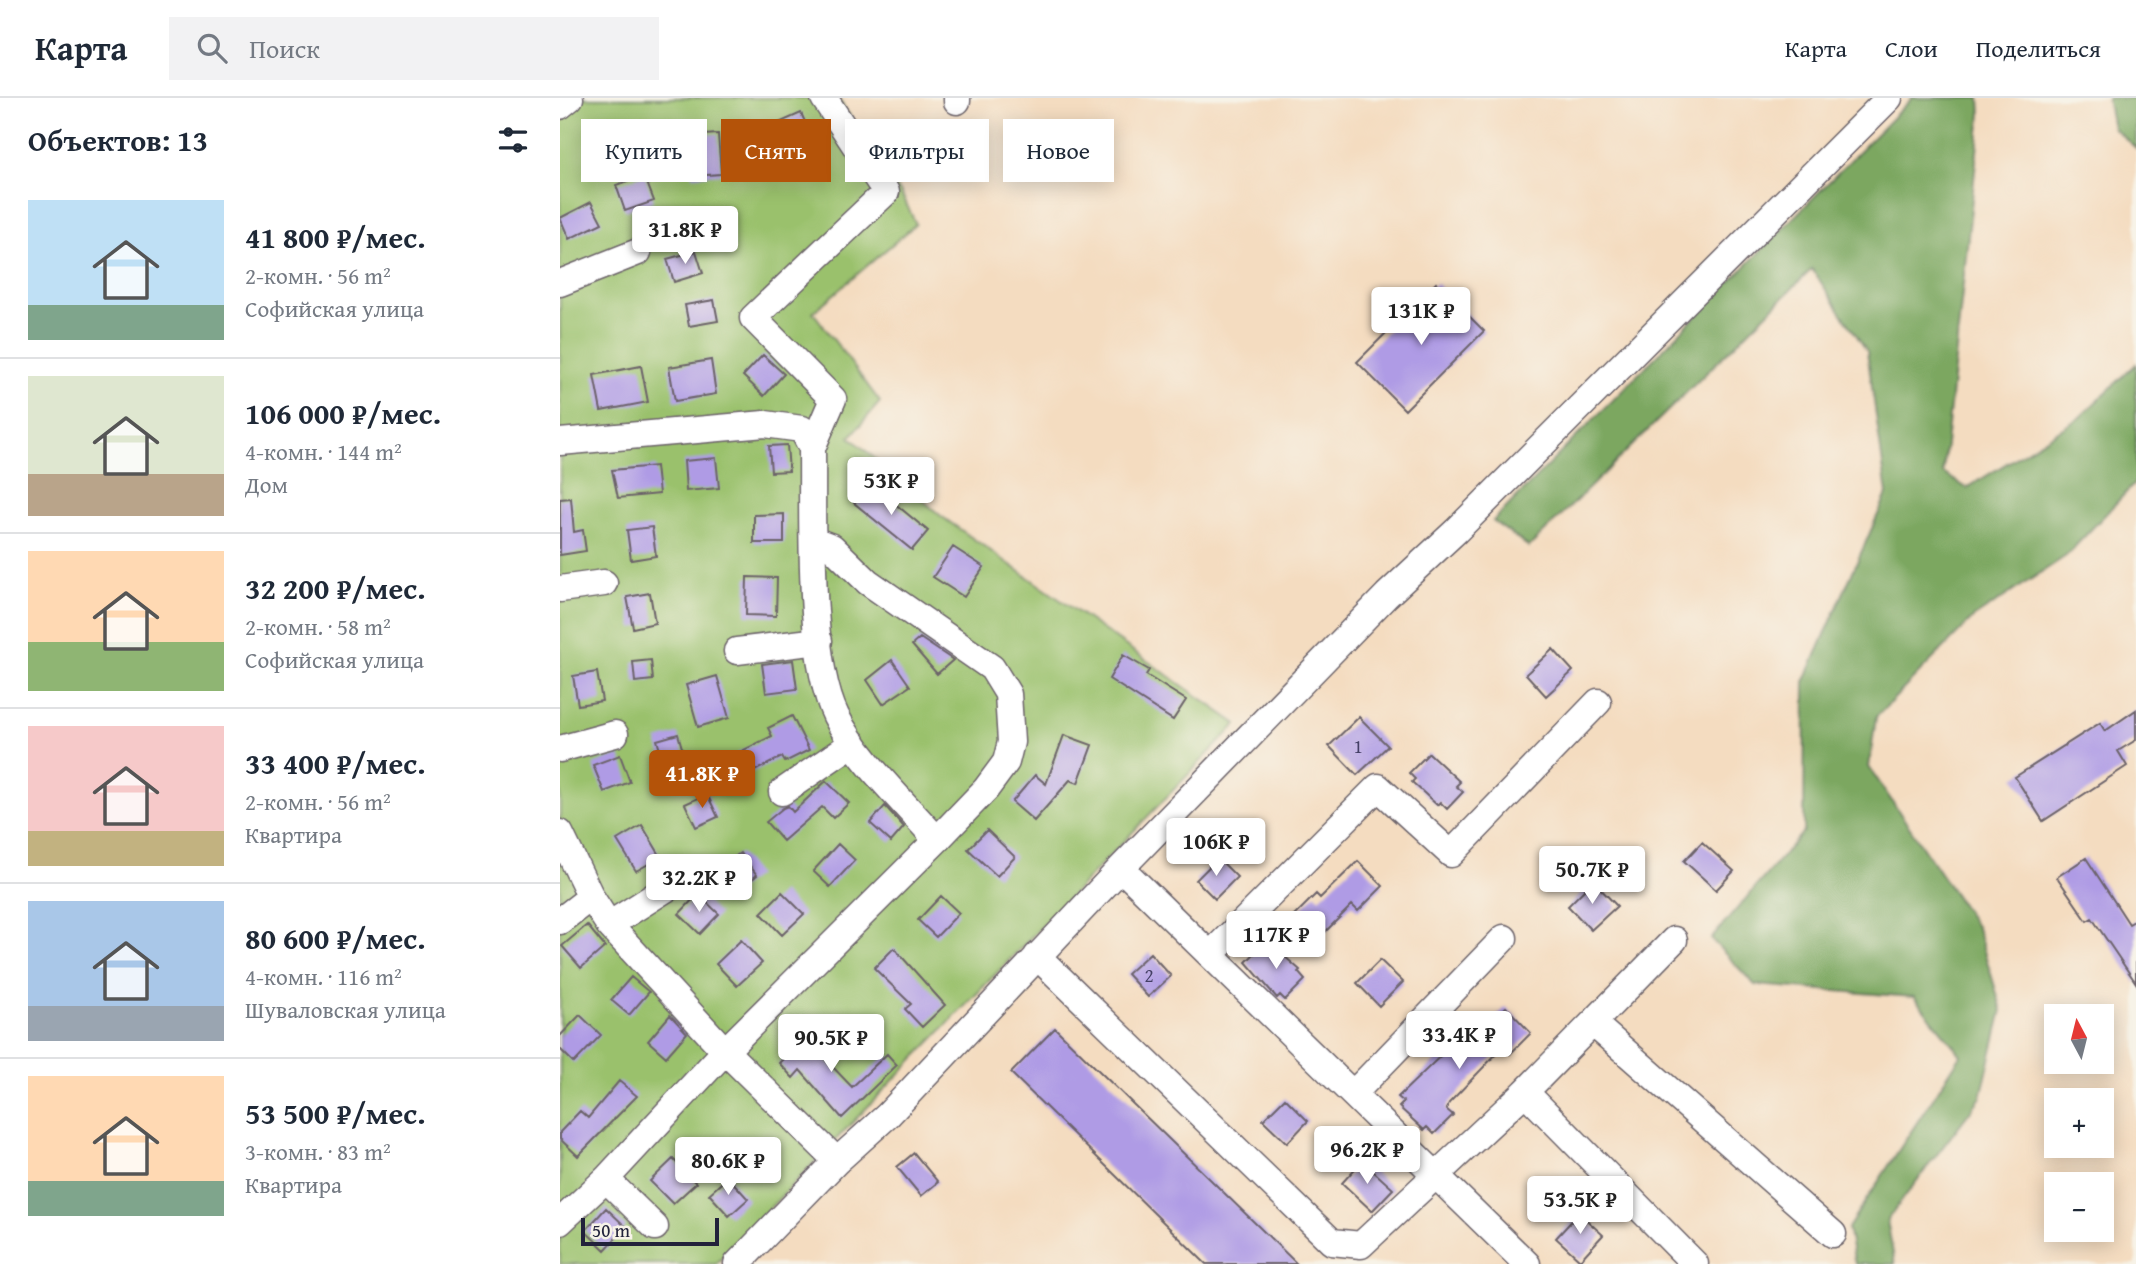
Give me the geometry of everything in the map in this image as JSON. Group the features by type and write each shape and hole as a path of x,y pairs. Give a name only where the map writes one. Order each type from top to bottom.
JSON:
{"street":[{"path":"560,106 570,98"},
{"path":"824,98 886,192 753,317 833,399 812,448 813,540 819,641 827,697 853,743 937,840"},
{"path":"737,1264 837,1161 888,1115 1121,868 1387,595 1456,531 1889,98"},
{"path":"560,283 638,252"},
{"path":"560,442 765,425 802,429 812,448"},
{"path":"560,1222 606,1179 725,1051 937,840 1006,762 1011,742 1008,694 992,668 962,644 869,582 832,547 813,540"},
{"path":"560,589 604,583"},
{"path":"737,651 819,641"},
{"path":"1211,954 1378,787 1451,854 1598,702"},
{"path":"560,749 615,734"},
{"path":"782,792 853,743"},
{"path":"560,833 591,897 609,925 725,1051 837,1161"},
{"path":"1121,868 1527,1264"},
{"path":"609,925 683,878"},
{"path":"560,921 591,897"},
{"path":"1354,1093 1504,938"},
{"path":"1037,956 1332,1242 1361,1245 1525,1092 1674,940"},
{"path":"1594,1024 1833,1234"},
{"path":"1525,1092 1695,1264"},
{"path":"606,1179 655,1227"}],"green space":[{"path":"560,98 838,98 852,119 845,119 845,182 894,182 916,224 813,312 880,402 850,437 941,516 1237,724 716,1264 560,1264"},
{"path":"1912,98 1980,98 1981,114 1943,473 1967,488 2079,418 2136,364 2136,482 2066,556 1973,618 1876,717 1869,767 1977,928 2002,1010 1981,1097 1887,1220 1895,1264 1855,1264 1848,1228 1961,1055 1914,997 1755,985 1711,939 1804,831 1805,680 1887,494 1867,351 1812,269 1529,547 1493,521"},
{"path":"2107,98 2136,98 2136,148 2113,128"}],"building":[{"path":"801,113 804,119 788,119"},
{"path":"718,134 721,174 707,175 707,135"},
{"path":"624,182 647,182 654,201 625,211 616,185"},
{"path":"591,202 602,223 569,239 560,218"},
{"path":"696,251 703,273 674,282 667,259"},
{"path":"1436,283 1484,331 1405,410 1357,362"},
{"path":"714,300 718,321 689,326 685,305"},
{"path":"763,355 784,374 764,396 743,376"},
{"path":"711,360 716,394 675,401 669,367"},
{"path":"641,366 648,402 601,411 594,375"},
{"path":"787,445 789,471 771,472 769,446"},
{"path":"716,458 719,488 686,491 684,461"},
{"path":"656,466 659,494 618,498 612,470"},
{"path":"870,483 928,531 912,550 854,503"},
{"path":"571,498 574,532 583,530 586,551 560,555 560,499"},
{"path":"784,514 784,543 754,543 754,515"},
{"path":"652,527 656,556 631,560 627,530"},
{"path":"953,547 984,567 964,597 933,577"},
{"path":"747,577 777,578 776,616 746,615"},
{"path":"650,593 655,623 633,628 627,597"},
{"path":"920,638 953,660 937,674 912,645"},
{"path":"1553,649 1573,671 1546,696 1526,674"},
{"path":"1123,655 1149,670 1146,675 1186,700 1173,720 1109,679"},
{"path":"651,660 653,680 635,682 633,662"},
{"path":"793,660 797,689 766,693 762,664"},
{"path":"892,660 910,686 883,704 867,680"},
{"path":"597,672 602,701 578,705 573,676"},
{"path":"717,676 729,718 698,727 686,685"},
{"path":"2136,710 2136,740 2118,751 2127,766 2043,821 2015,777 2100,723 2105,731"},
{"path":"792,716 809,750 785,762 782,757 723,787 712,766 772,736 768,728"},
{"path":"1359,717 1388,746 1357,775 1329,746"},
{"path":"678,734 685,758 664,764 657,740"},
{"path":"1064,735 1092,745 1078,783 1070,780 1034,821 1012,802 1035,775 1046,784"},
{"path":"1429,753 1460,782 1456,786 1463,792 1447,809 1440,802 1437,805 1412,782 1415,779 1409,773"},
{"path":"620,755 630,782 604,792 593,765"},
{"path":"826,781 849,803 833,818 822,807 783,841 766,822 788,806 793,812"},
{"path":"707,794 718,817 696,827 685,804"},
{"path":"885,806 904,827 891,842 870,823"},
{"path":"642,825 661,857 636,871 617,840"},
{"path":"987,830 1015,857 997,876 968,849"},
{"path":"1702,842 1734,871 1716,890 1684,861"},
{"path":"838,844 855,860 830,887 813,871"},
{"path":"740,853 757,875 740,889 722,867"},
{"path":"1218,858 1237,877 1215,899 1196,880"},
{"path":"2086,858 2129,924 2136,920 2136,983 2092,918 2087,921 2057,877"},
{"path":"1358,861 1383,886 1358,911 1352,905 1313,944 1290,920 1316,894 1320,898"},
{"path":"1593,881 1617,906 1591,930 1568,906"},
{"path":"782,892 804,914 782,935 761,913"},
{"path":"698,894 719,914 700,934 679,914"},
{"path":"941,896 959,913 936,937 918,920"},
{"path":"587,925 605,947 581,968 562,946"},
{"path":"741,940 762,963 737,986 716,964"},
{"path":"1267,941 1300,970 1298,972 1305,980 1285,1000 1280,995 1277,998 1246,962"},
{"path":"894,948 945,1005 922,1027 905,1009 911,1004 874,968"},
{"path":"1150,953 1171,976 1148,997 1127,974"},
{"path":"1380,960 1403,982 1379,1006 1357,983"},
{"path":"631,977 649,992 629,1015 611,1000"},
{"path":"1506,1007 1531,1033 1510,1054 1503,1047 1449,1103 1446,1109 1453,1115 1434,1134 1427,1127 1424,1130 1399,1107 1404,1102 1398,1097 1457,1040 1466,1048"},
{"path":"580,1015 601,1035 574,1063 560,1049 560,1036"},
{"path":"670,1015 687,1033 666,1057 648,1041"},
{"path":"1055,1028 1297,1264 1206,1264 1011,1073"},
{"path":"805,1031 830,1057 827,1061 852,1087 887,1054 897,1065 842,1118 800,1070 793,1078 779,1063 785,1057 782,1054"},
{"path":"619,1081 637,1096 578,1156 560,1139 560,1132 580,1111 588,1118"},
{"path":"1285,1098 1308,1121 1287,1143 1263,1120"},
{"path":"914,1153 938,1182 921,1196 897,1167"},
{"path":"673,1159 696,1183 673,1204 650,1181"},
{"path":"1362,1161 1393,1189 1372,1211 1342,1183"},
{"path":"728,1177 748,1199 729,1216 709,1194"},
{"path":"606,1208 626,1227 605,1250 585,1231"},
{"path":"1579,1213 1603,1235 1580,1260 1556,1238"}]}
